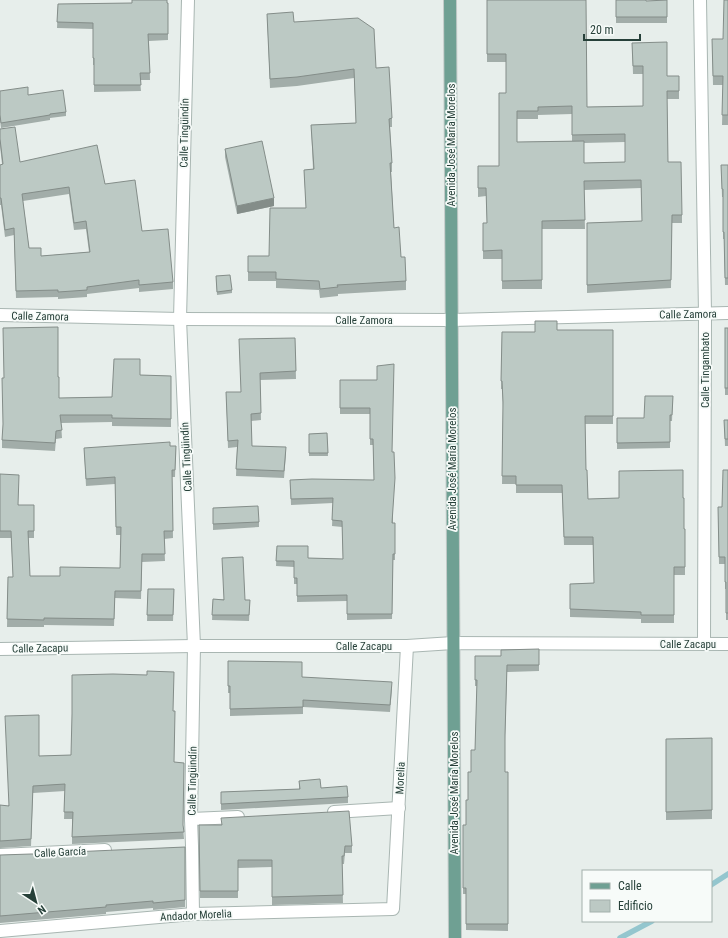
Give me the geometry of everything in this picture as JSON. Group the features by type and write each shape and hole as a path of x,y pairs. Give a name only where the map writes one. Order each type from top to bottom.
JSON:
{"main road":[{"name":"Avenida José María Morelos","path":"450,0 455,938"}],"street":[{"name":"Calle Tingüindín","path":"188,0 180,319 194,646 191,820 193,914"},
{"name":"Calle Tingambato","path":"700,0 705,314 704,644"},
{"name":"Calle Zamora","path":"0,315 180,319 452,320 728,313"},
{"name":"Calle Zacapu","path":"0,649 194,646 407,646 453,643 728,644"},
{"name":"Morelia","path":"394,909 407,646"},
{"path":"319,812 399,808"},
{"path":"191,820 247,816"},
{"path":"177,847 192,846"},
{"name":"Calle García","path":"0,855 115,850"},
{"name":"Andador Morelia","path":"0,931 193,914 394,909"}],"building":[{"path":"132,0 167,0 168,34 148,34 150,73 140,73 141,85 94,85 93,23 57,22 58,4 132,3"},
{"path":"487,0 586,0 587,107 643,106 643,66 633,66 632,43 667,42 667,76 679,76 679,91 667,91 668,162 681,162 682,215 672,215 671,280 587,285 587,223 642,221 641,180 584,181 585,220 542,221 542,280 502,281 502,250 483,251 483,223 487,223 486,188 478,188 478,166 499,166 499,93 506,93 506,54 487,54","holes":["572,106 572,135 625,134 625,162 584,163 584,141 517,142 517,111 538,111 538,107"]},
{"path":"616,0 667,0 667,17 616,17"},
{"path":"724,0 728,0 728,115 722,115 723,76 713,76 712,39 723,39"},
{"path":"293,12 294,22 358,18 374,29 376,68 389,67 392,118 389,119 392,163 390,163 394,228 399,227 401,257 405,257 406,281 337,285 338,287 320,289 319,281 276,279 276,272 248,272 248,256 269,256 270,208 306,208 304,170 314,169 311,125 356,123 354,69 297,77 270,79 267,14"},
{"path":"28,87 28,95 63,90 66,112 1,123 0,91"},
{"path":"15,127 20,162 97,145 105,184 135,180 142,231 168,229 173,282 139,285 139,280 87,287 87,290 58,292 58,290 16,291 14,228 5,230 0,198 0,165 3,164 0,129","holes":["69,187 74,223 86,221 90,252 41,256 41,248 29,248 22,194"]},
{"path":"262,141 274,198 237,206 225,149"},
{"path":"721,165 728,165 728,278 725,278"},
{"path":"230,275 232,290 217,292 216,276"},
{"path":"535,321 557,321 557,330 613,330 613,416 585,416 588,499 619,498 619,471 683,470 685,567 674,567 674,615 641,615 641,612 570,609 570,584 594,583 593,537 564,537 562,485 516,485 516,476 502,476 502,332 535,332"},
{"path":"58,327 59,398 112,397 114,359 140,359 140,375 171,376 171,419 112,418 112,415 60,415 62,430 56,431 55,443 2,440 2,378 4,378 3,328"},
{"path":"725,328 728,328 728,388 725,388"},
{"path":"295,338 296,371 260,373 261,413 251,414 252,446 286,447 284,471 236,469 238,440 228,441 226,392 241,392 239,339"},
{"path":"394,364 392,452 394,452 395,478 392,523 395,523 395,554 393,554 392,614 347,614 347,595 297,596 297,578 294,578 294,561 276,561 277,546 308,546 308,558 343,559 342,521 332,520 333,498 291,499 290,480 374,480 373,439 370,439 370,408 340,408 340,380 377,380 377,366"},
{"path":"645,396 673,396 672,415 670,415 670,442 617,443 617,418 644,418"},
{"path":"724,420 728,420 728,439 725,439"},
{"path":"327,433 328,453 309,453 309,434"},
{"path":"170,442 170,446 176,446 175,470 172,470 173,531 164,531 165,554 142,554 141,591 115,591 114,619 7,619 8,577 13,577 11,531 0,531 0,474 19,475 18,505 34,505 34,531 28,531 30,576 60,576 60,567 120,568 121,527 116,527 115,477 86,479 84,448"},
{"path":"723,470 728,470 728,613 726,613 725,557 719,557 718,507 722,507"},
{"path":"258,506 259,522 213,524 213,508"},
{"path":"243,557 245,600 250,600 249,615 212,615 213,599 224,600 222,558"},
{"path":"148,589 174,589 173,615 147,615"},
{"path":"539,649 539,665 507,665 505,772 508,772 508,924 466,924 466,888 463,888 463,825 466,825 466,800 468,800 468,772 471,772 471,750 475,750 477,680 475,680 475,656 501,656 501,650"},
{"path":"228,661 302,662 302,677 392,682 390,705 303,700 303,707 230,709"},
{"path":"147,671 174,672 174,762 184,763 184,832 72,837 73,812 64,812 65,784 33,786 31,839 0,841 0,805 9,806 5,716 39,715 39,756 71,755 72,675 147,675"},
{"path":"712,738 712,810 666,812 666,739"},
{"path":"320,779 321,788 347,786 348,797 221,804 221,792 300,789 299,781"},
{"path":"349,811 352,846 345,846 344,856 342,856 343,895 272,897 272,860 238,860 238,891 200,891 199,825 222,825 221,818"},
{"path":"185,847 185,900 106,905 106,907 0,916 0,855 71,854 71,852"}],"waterway":[{"path":"712,884 728,874"},
{"path":"620,938 650,922"}]}
